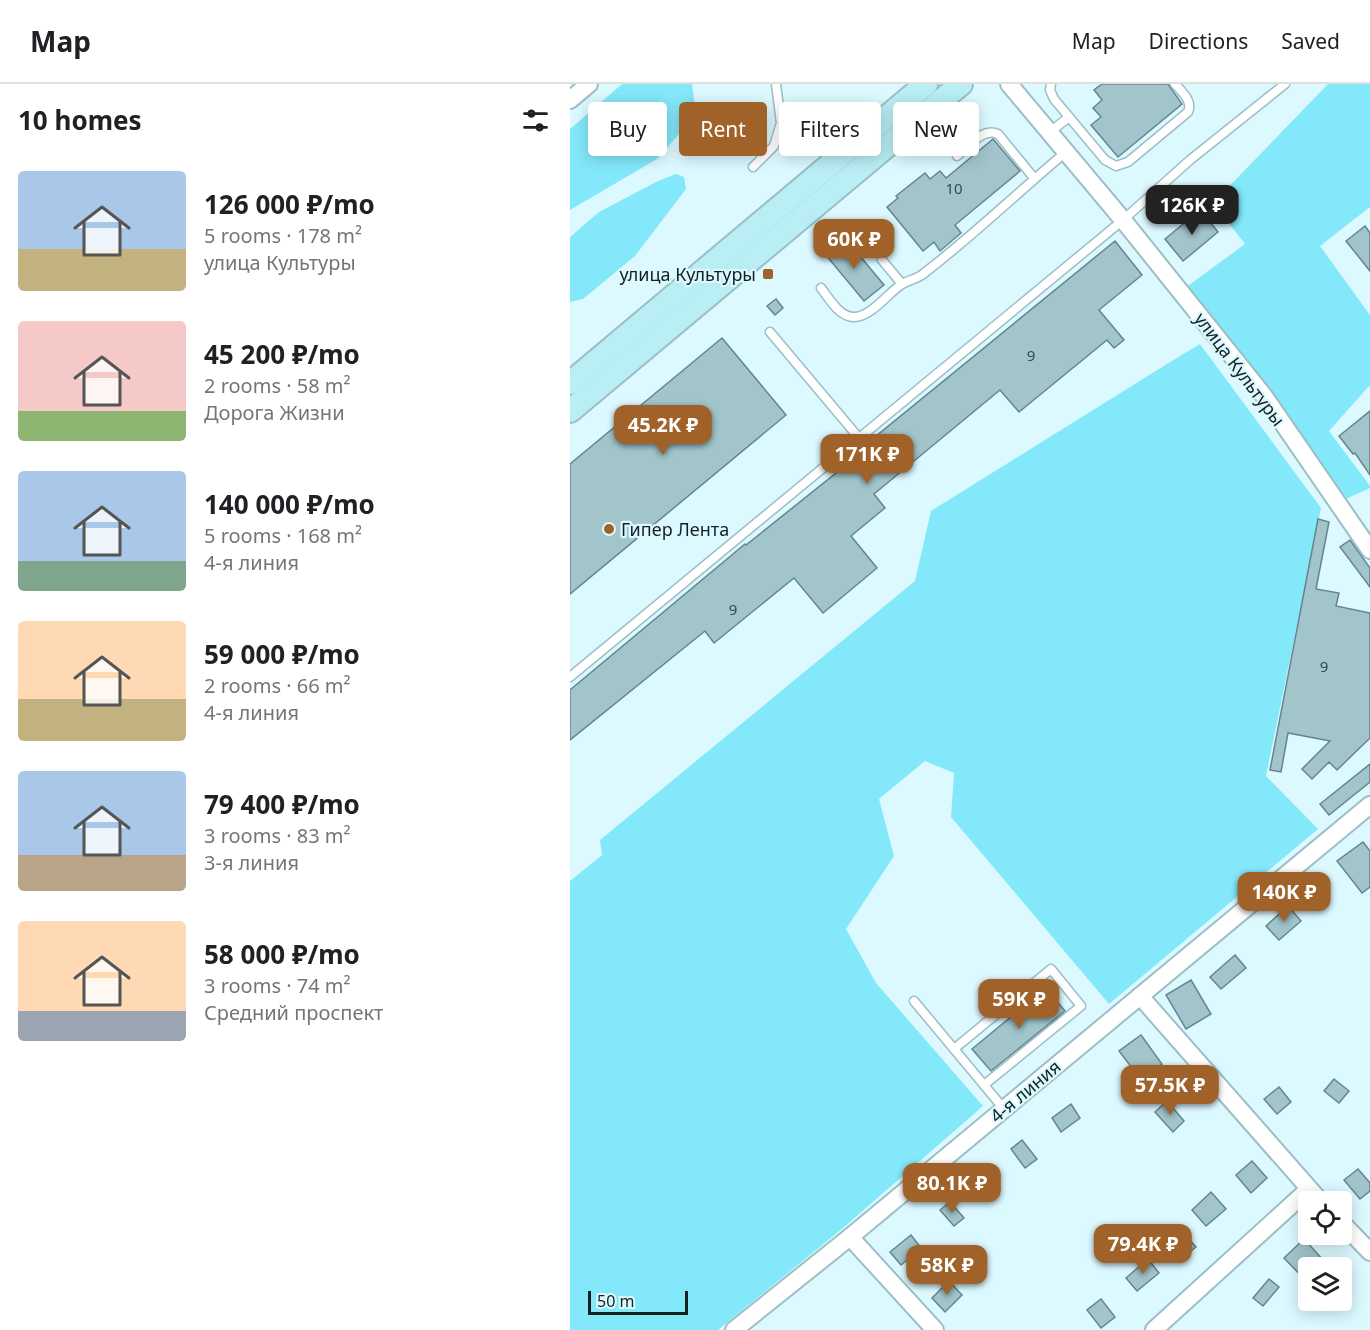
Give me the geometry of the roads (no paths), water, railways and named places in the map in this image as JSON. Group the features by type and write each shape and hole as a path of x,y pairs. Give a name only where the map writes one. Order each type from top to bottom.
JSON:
{"main road":[{"path":"570,383 926,84"},
{"path":"570,411 961,84"}],"street":[{"path":"570,100 589,84"},
{"name":"улица Культуры","path":"1009,84 1124,220 1264,396 1370,548"},
{"name":"4-я линия","path":"734,1330 850,1237 1370,805"},
{"path":"1140,996 1309,1189 1154,1330"},
{"path":"1352,1233 1370,1252"},
{"path":"850,1237 935,1330"}],"lane":[{"path":"753,167 774,146 781,123 776,84"},
{"path":"1051,84 1050,90 1054,99 1105,160 1116,166 1128,162 1188,112 1191,107 1189,101 1175,84"},
{"path":"570,677 1124,220 1190,160 1285,84"},
{"path":"1050,132 1069,117"},
{"path":"979,137 985,132 992,131 998,134 1034,178"},
{"path":"821,288 842,313 853,318 864,315 902,284 920,276 1066,152"},
{"path":"882,260 902,284"},
{"path":"770,332 859,438"},
{"path":"954,1049 1051,969 1081,1006 984,1085"},
{"path":"914,1001 1004,1109"}],"place":[{"name":"улица Культуры","path":"768,274"},
{"name":"Гипер Лента","path":"609,529"}]}
